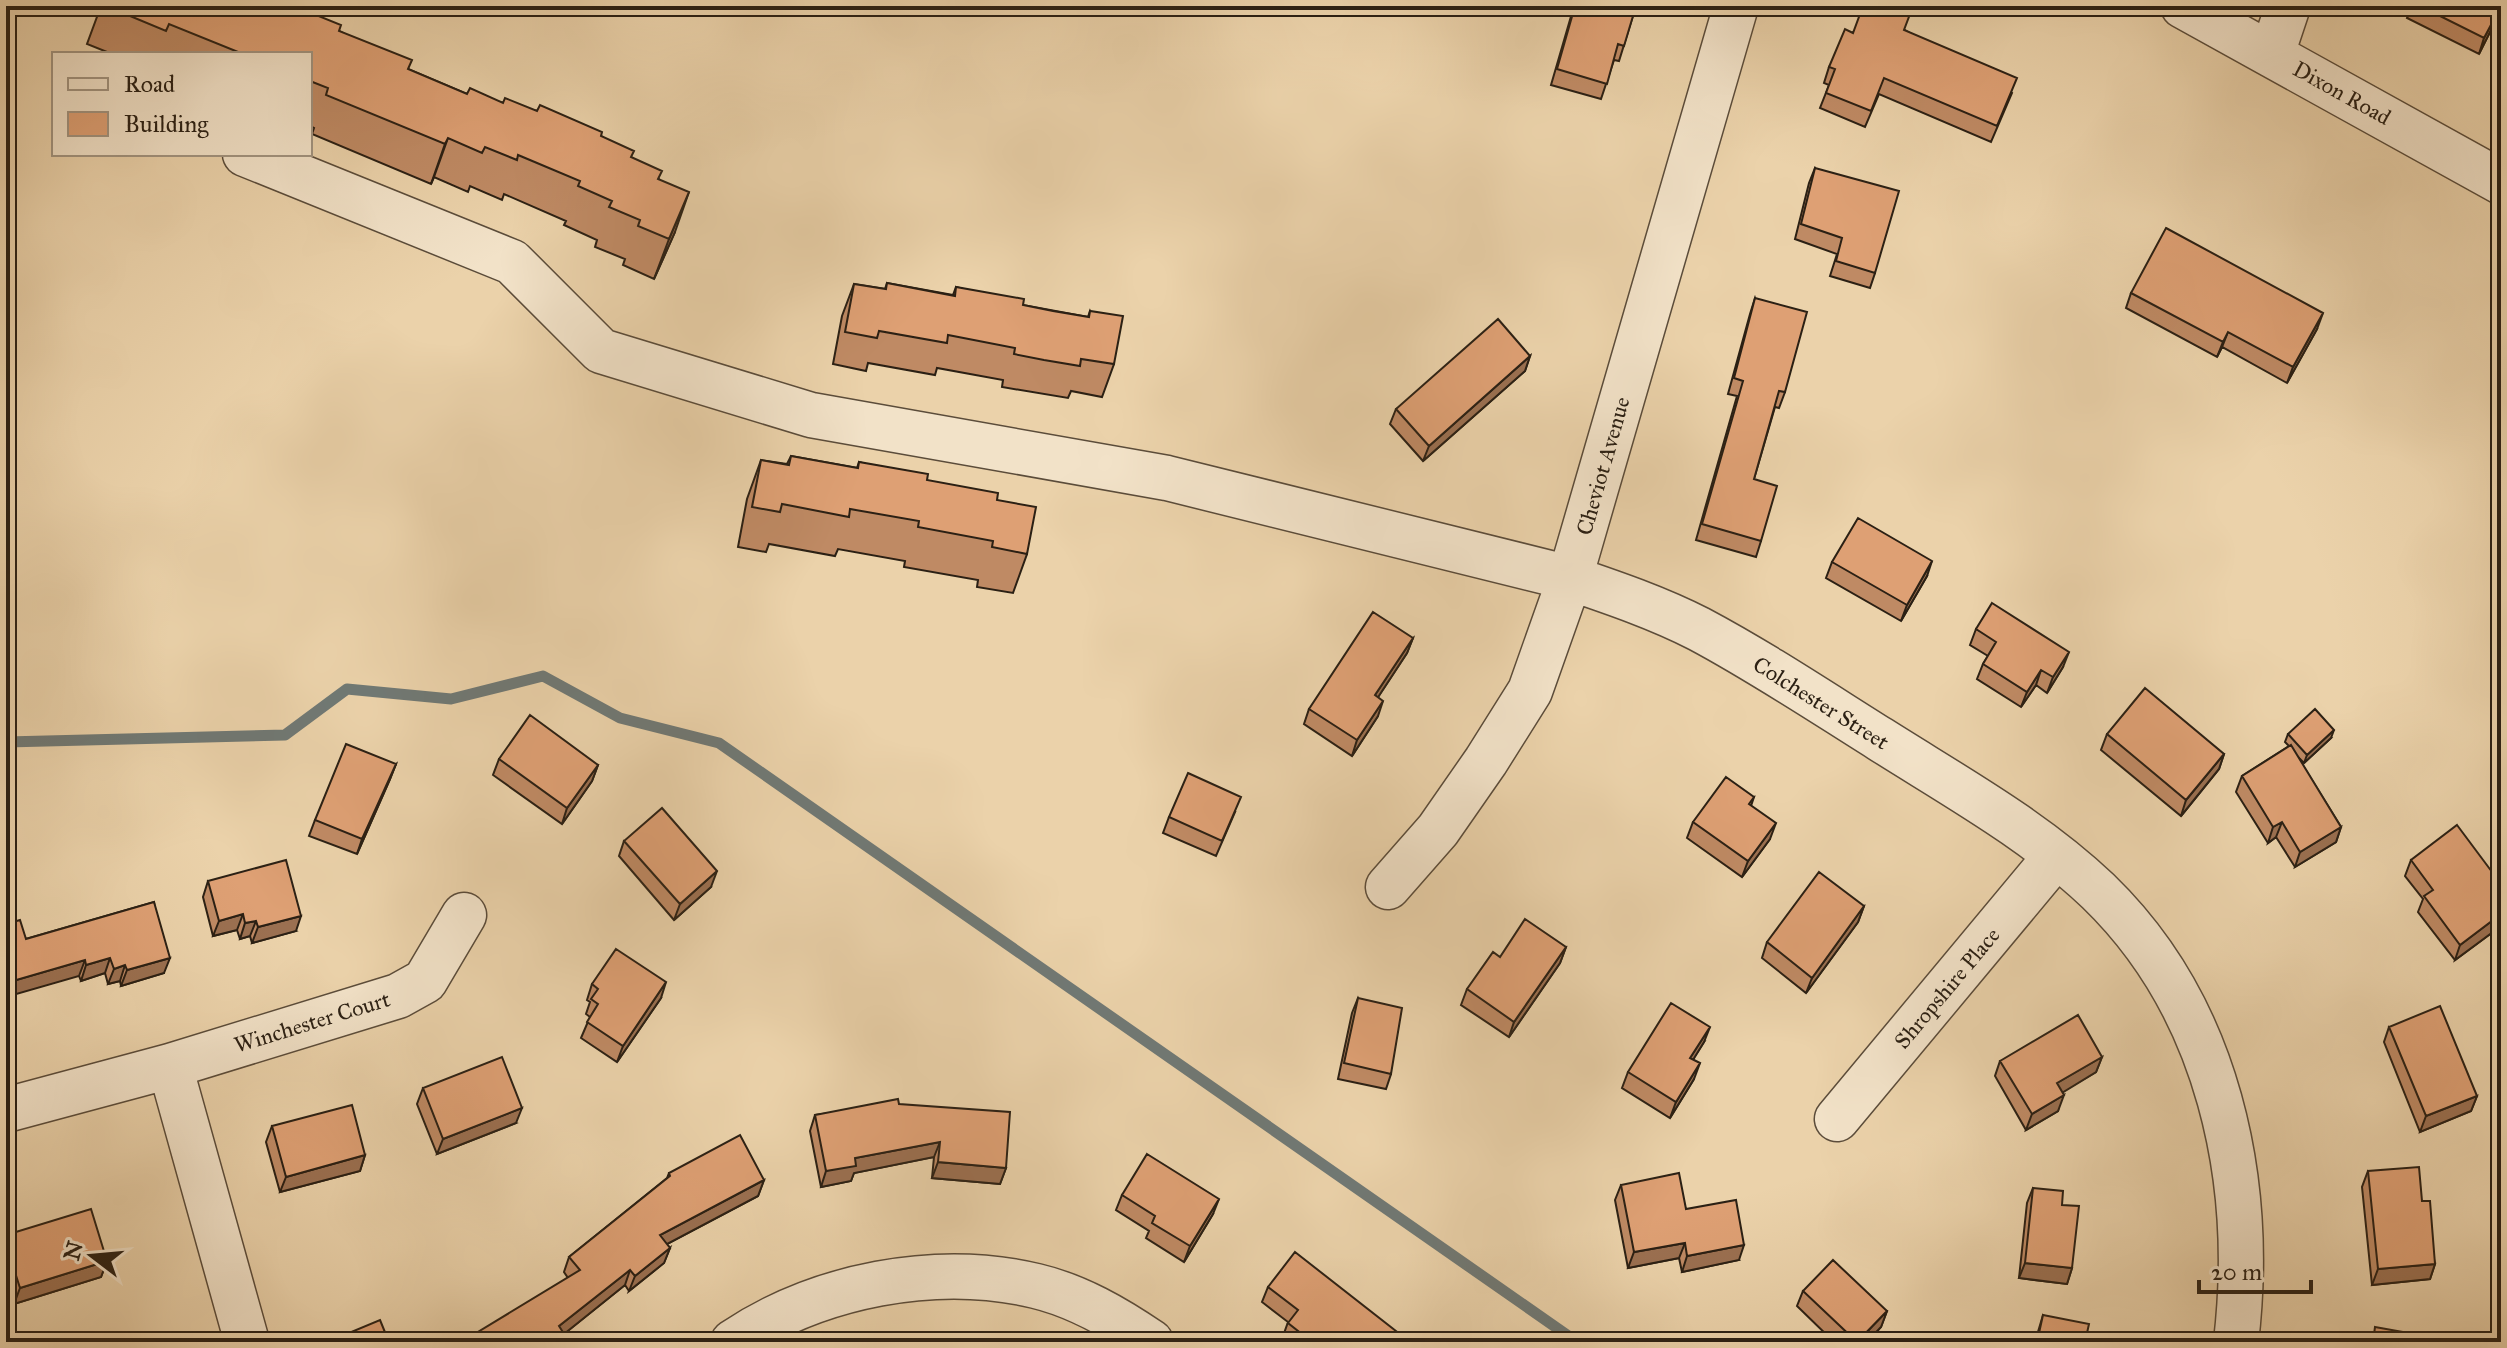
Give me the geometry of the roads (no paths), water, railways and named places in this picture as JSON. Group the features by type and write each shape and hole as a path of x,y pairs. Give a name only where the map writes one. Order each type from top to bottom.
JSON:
{"street":[{"name":"Cheviot Avenue","path":"1388,887 1438,830 1530,691 1570,578 1736,6"},
{"name":"Dixon Road","path":"2183,6 2501,182"},
{"path":"2272,54 2288,6"},
{"name":"Colchester Street","path":"250,156 512,262 601,351 811,415 1167,478 1570,578 1624,596 1699,629 1990,809 2056,856 2097,891 2162,966 2186,1008 2227,1125 2242,1239 2236,1342"},
{"name":"Shropshire Place","path":"1837,1119 2056,856"},
{"name":"Winchester Court","path":"6,1110 170,1066 398,996 425,981 464,915"},
{"path":"170,1066 247,1342"},
{"path":"733,1342 765,1321 826,1298 866,1286 940,1277 987,1278 1036,1286 1075,1299 1119,1320 1151,1342"}],"waterway":[{"path":"6,742 285,735 347,689 451,699 543,676 620,718 719,743 1577,1342"}]}
